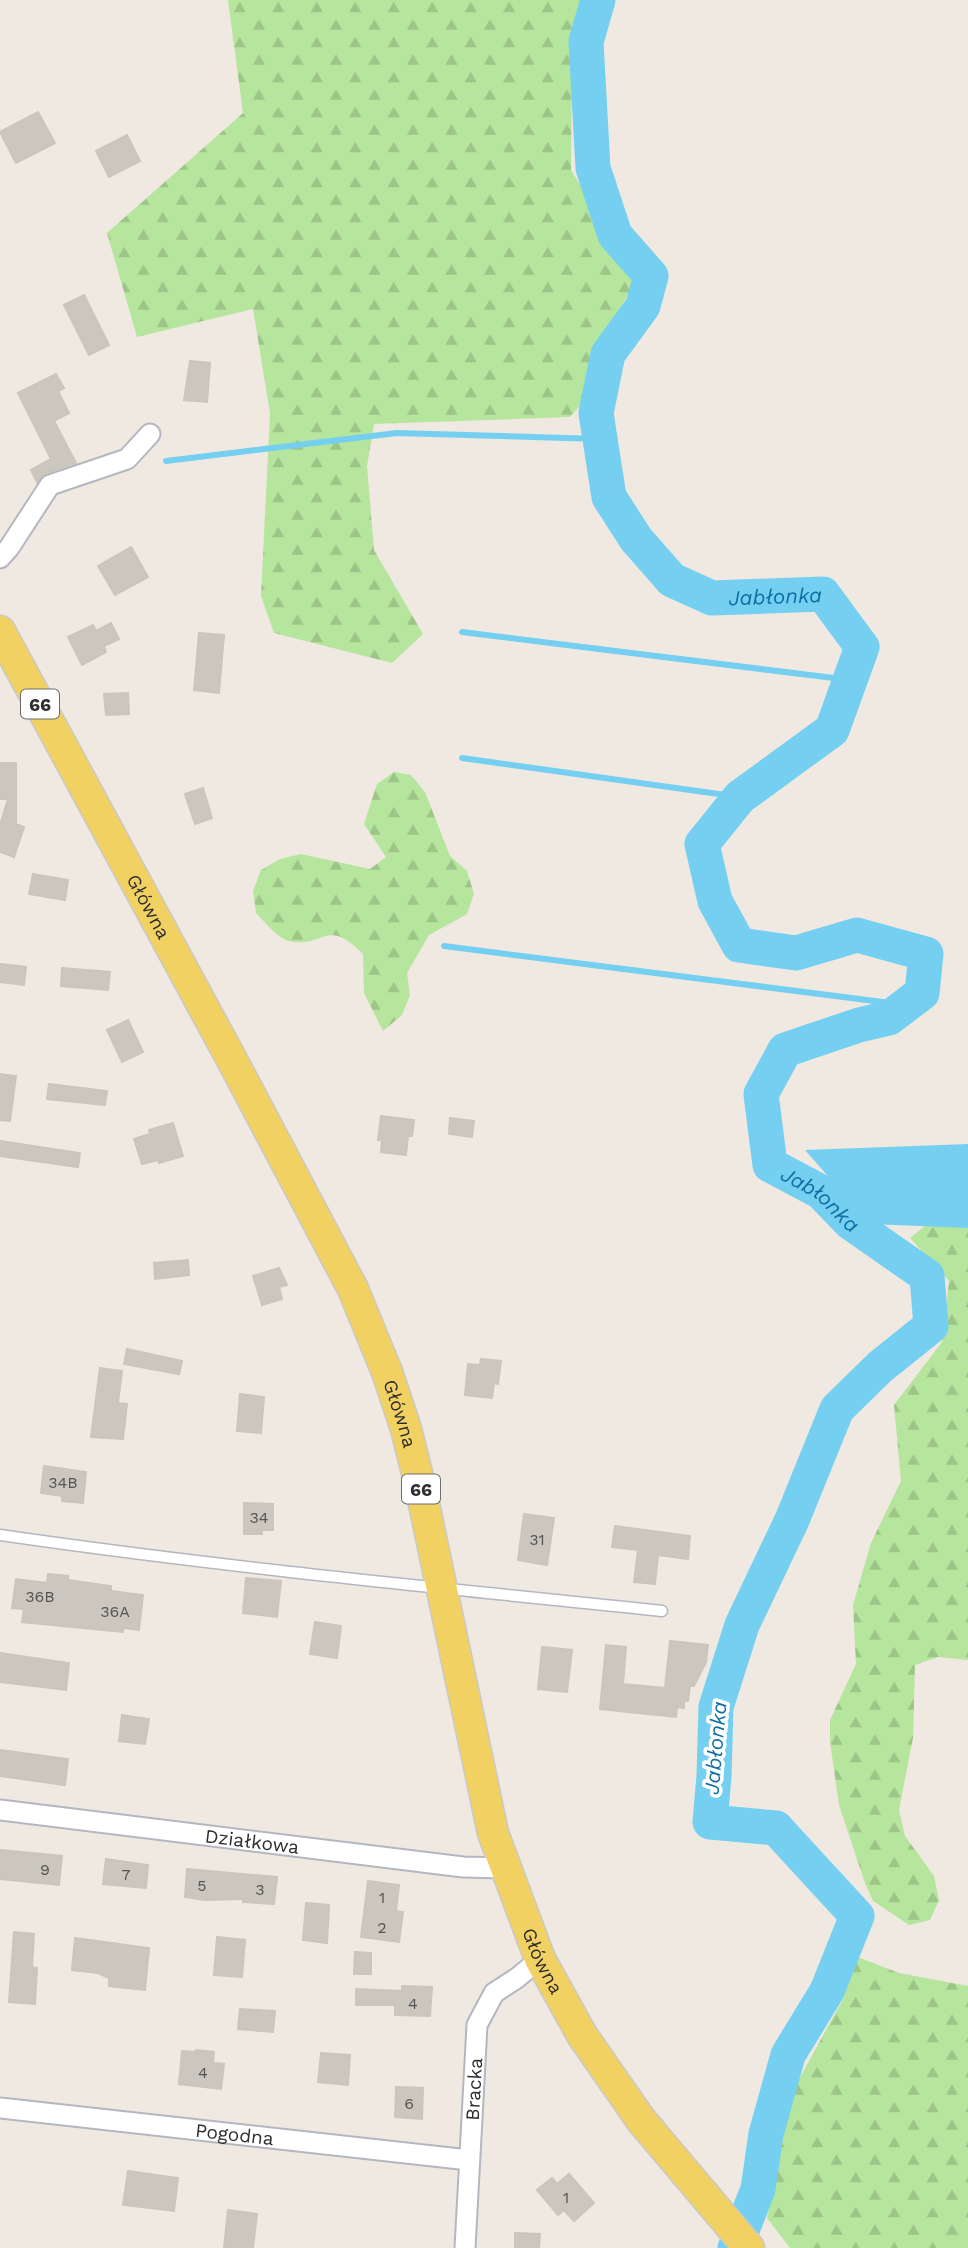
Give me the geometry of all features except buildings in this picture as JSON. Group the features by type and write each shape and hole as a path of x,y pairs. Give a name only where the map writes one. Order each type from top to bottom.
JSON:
{"main road":[{"name":"Główna","path":"0,631 353,1289 406,1429 494,1833 540,1959 582,2035 640,2119 749,2248"}],"street":[{"path":"0,558 50,485 127,459 150,434"},
{"name":"Działkowa","path":"0,1810 463,1867 505,1868"},
{"name":"Bracka","path":"465,2248 477,2025 494,1993 540,1959"},
{"name":"Pogodna","path":"0,2108 469,2160"}],"lane":[{"path":"0,1535 156,1558 662,1611"}],"green space":[{"path":"228,0 584,0 572,61 571,170 625,258 634,286 594,348 591,393 570,417 374,424 367,466 374,550 423,634 392,663 274,633 261,596 270,413 253,309 137,337 107,233 243,113"},
{"path":"394,772 411,775 425,792 450,856 467,871 474,894 467,914 429,935 407,973 410,995 402,1015 383,1031 364,993 363,954 351,943 333,935 301,942 285,940 256,913 253,891 261,870 280,859 301,854 370,869 386,857 364,824 377,784"},
{"path":"926,1225 968,1228 968,1660 938,1657 915,1665 913,1738 899,1810 905,1836 934,1876 939,1900 930,1920 909,1925 873,1901 865,1883 839,1805 830,1742 830,1720 856,1664 853,1605 871,1543 901,1481 894,1405 942,1342 949,1281 910,1238"},
{"path":"855,1956 899,1973 968,1986 968,2248 790,2248 767,2218 792,2092 843,1999"}],"water":[{"path":"968,1144 968,1228 870,1224 805,1150"}],"waterway":[{"name":"Jabłonka","path":"598,0 586,42 593,168 615,235 651,276 643,306 608,354 596,413 609,497 636,539 672,580 712,598 823,594 862,647 832,730 740,797 702,844 715,901 739,945 796,953 857,935 926,954 922,993 889,1018 859,1025 785,1050 761,1094 770,1165 821,1192 851,1223 927,1276 931,1326 880,1367 837,1409 792,1520 742,1625 716,1707 710,1822 776,1828 857,1916 827,1991 788,2055 766,2134 758,2189 735,2248"},
{"path":"166,461 397,433 600,439"},
{"path":"462,632 850,680"},
{"path":"462,758 740,797"},
{"path":"444,946 906,1005"}]}
